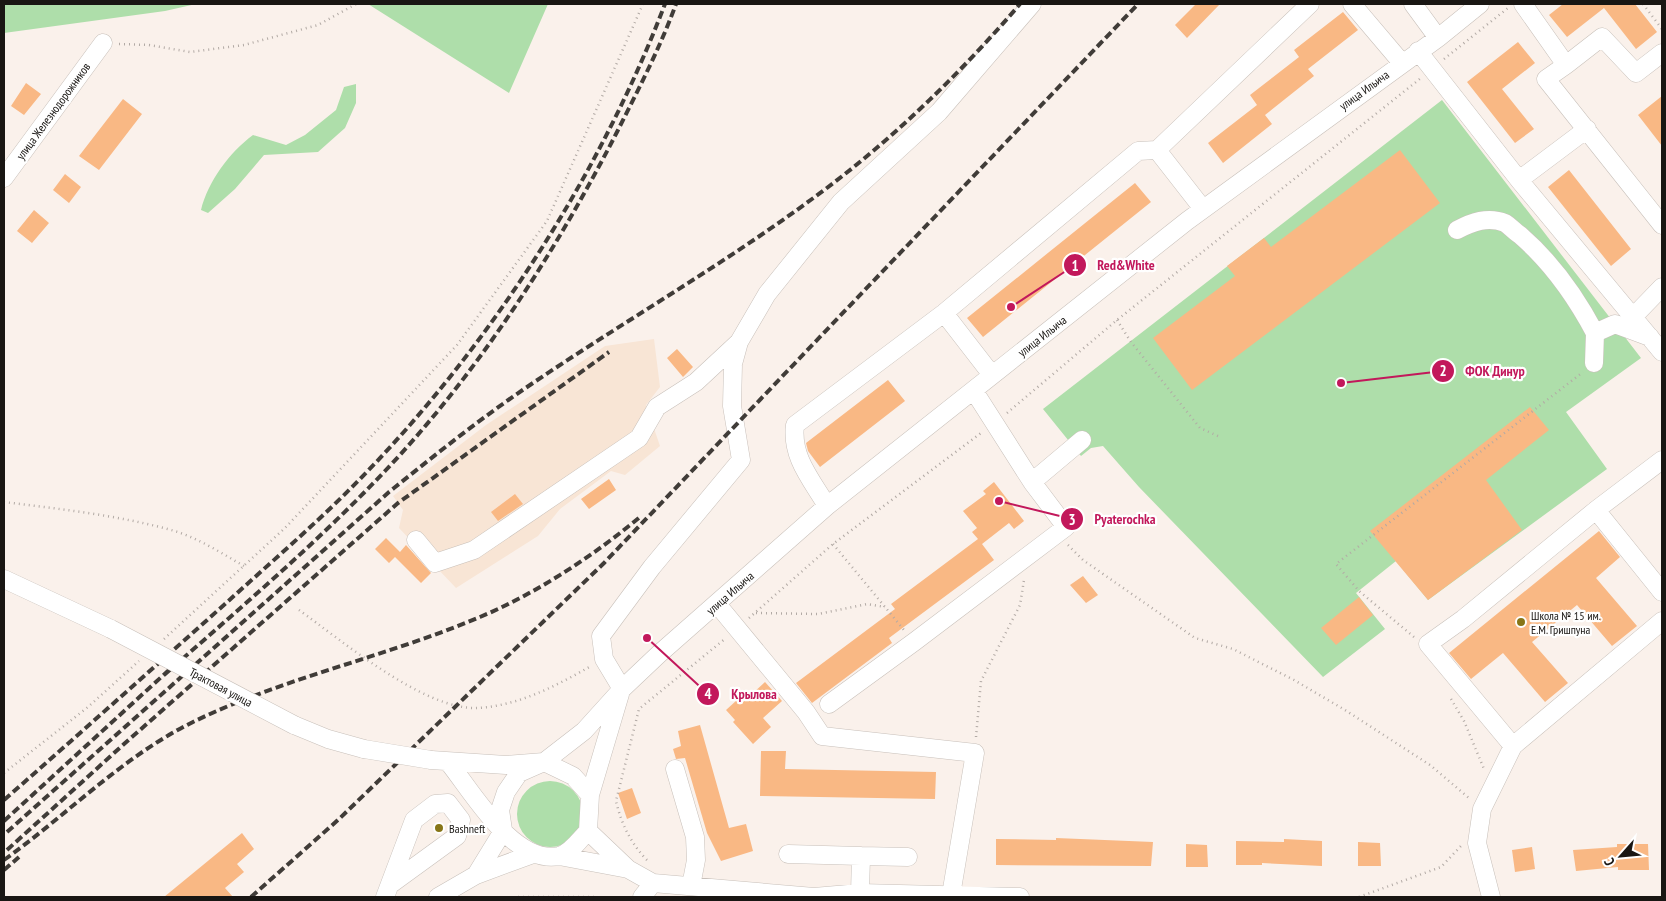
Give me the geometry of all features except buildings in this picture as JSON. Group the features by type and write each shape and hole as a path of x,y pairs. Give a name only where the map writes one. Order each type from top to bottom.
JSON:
{"street":[{"path":"416,540 434,563 474,550 639,438 657,407 696,382 739,342 767,294 841,202 939,112 1032,4"},
{"path":"827,506 800,461 793,441 795,425 944,313 1138,151 1156,150 1310,4"},
{"path":"1352,4 1402,63"},
{"path":"1413,4 1438,38"},
{"name":"улица Ильича","path":"544,762 584,731 622,689 827,506 1203,209 1438,38 1480,4"},
{"path":"1523,4 1566,65"},
{"path":"1662,53 1636,73 1602,37 1546,79 1662,226"},
{"name":"улица Железнодорожников","path":"4,178 102,44"},
{"path":"1418,51 1519,180 1662,352"},
{"path":"1519,180 1587,129"},
{"path":"1156,150 1203,209"},
{"path":"1458,230 1476,220 1505,223 1530,244 1556,273 1582,308 1595,333 1594,363"},
{"path":"1634,316 1662,287"},
{"path":"944,313 992,375"},
{"path":"1595,333 1615,324 1650,337"},
{"path":"559,856 570,850 588,831 590,795 622,689 604,660 602,636 652,567 742,460 732,406 734,364 739,342"},
{"path":"829,704 1066,527 1032,482 974,391"},
{"path":"1032,482 1082,440"},
{"path":"1513,746 1428,644 1463,619 1596,510 1662,460"},
{"path":"1596,510 1662,592"},
{"name":"Трактовая улица","path":"4,579 111,629 294,725 328,739 364,749 449,763 506,765 544,762"},
{"path":"717,604 806,712 822,736 975,753 951,895"},
{"path":"1491,897 1477,843 1482,809 1513,746 1662,621"},
{"path":"476,875 503,831 500,810 506,792 520,773 544,762 573,776 590,795"},
{"path":"449,763 514,843 533,854"},
{"path":"675,769 695,837 696,860 691,886"},
{"path":"448,803 461,820 457,836 388,891 414,820 435,804 448,803"},
{"path":"588,831 628,869 649,881 814,897 860,893 900,896 1020,897"},
{"path":"438,897 476,875 533,854 559,856 628,869"},
{"path":"788,854 908,857"},
{"path":"860,893 861,856"},
{"path":"642,897 649,881"}],"path":[{"path":"102,44 149,45 190,52 244,45 318,25 356,4"},
{"path":"164,640 285,528 439,367 457,345 546,221 643,4"},
{"path":"649,881 653,865 633,844 619,813 616,801 639,710 737,629 833,544 994,424 1116,320 1514,4"},
{"path":"1643,4 1662,29"},
{"path":"1116,320 1130,342 1200,428 1218,436"},
{"path":"1418,639 1359,591 1336,564 1594,363"},
{"path":"4,502 100,515 173,530 212,548 244,566"},
{"path":"1056,534 1083,560 1196,638 1233,649 1294,680 1345,710 1430,765 1482,809"},
{"path":"833,544 914,642"},
{"path":"975,753 981,681 1020,605 1027,557"},
{"path":"756,612 818,614 867,604 885,607"},
{"path":"299,610 405,684 441,700 476,708 508,703 529,696 557,685 604,660"},
{"path":"4,773 88,707 143,658"},
{"path":"1450,696 1464,721 1492,786"},
{"path":"1359,897 1441,867 1480,827"},
{"path":"519,897 592,897"}],"shaded area":[{"path":"654,339 660,387 646,405 660,446 625,475 611,471 560,509 538,536 456,588 399,528 403,510 393,496 486,425 605,346"}],"green space":[{"path":"4,4 196,4 165,11 4,33"},
{"path":"368,4 548,4 509,93"},
{"path":"356,84 356,103 345,128 318,152 264,155 235,189 208,213 201,210 214,178 244,142 253,135 286,145 305,135 336,110 344,87"},
{"path":"1442,100 1641,358 1566,412 1607,469 1428,600 1396,561 1356,593 1385,629 1323,677 1139,487 1103,446 1091,448 1081,456 1043,409"},
{"path":"550,781 562,784 573,791 580,802 583,814 580,826 573,837 562,844 550,847 538,844 527,837 520,826 517,814 520,802 527,791 538,784"}],"railway":[{"path":"4,800 327,511 360,479 407,428 453,373 496,316 574,196 608,133 638,69 665,4"},
{"path":"164,675 277,576 359,498 452,394 513,310 568,222 633,100 656,53 676,4"},
{"path":"7,832 389,492 458,437 512,398 778,224 841,177 922,108 1020,4"},
{"path":"251,897 338,820 604,563 1138,4"},
{"path":"7,850 124,744 398,503 609,352"},
{"path":"4,860 95,787 167,736 193,722 263,692 408,644 480,617 522,597 564,573 640,517"},
{"path":"4,821 169,670"},
{"path":"4,870 19,857"}],"place":[{"name":"Red&White","path":"1011,307"},
{"name":"ФОК Динур","path":"1341,383"},
{"name":"Pyaterochka","path":"999,501"},
{"name":"Школа № 15 им. Е.М. Гришпуна","path":"1521,622"},
{"name":"Крылова","path":"647,638"},
{"name":"Bashneft","path":"439,828"}]}
